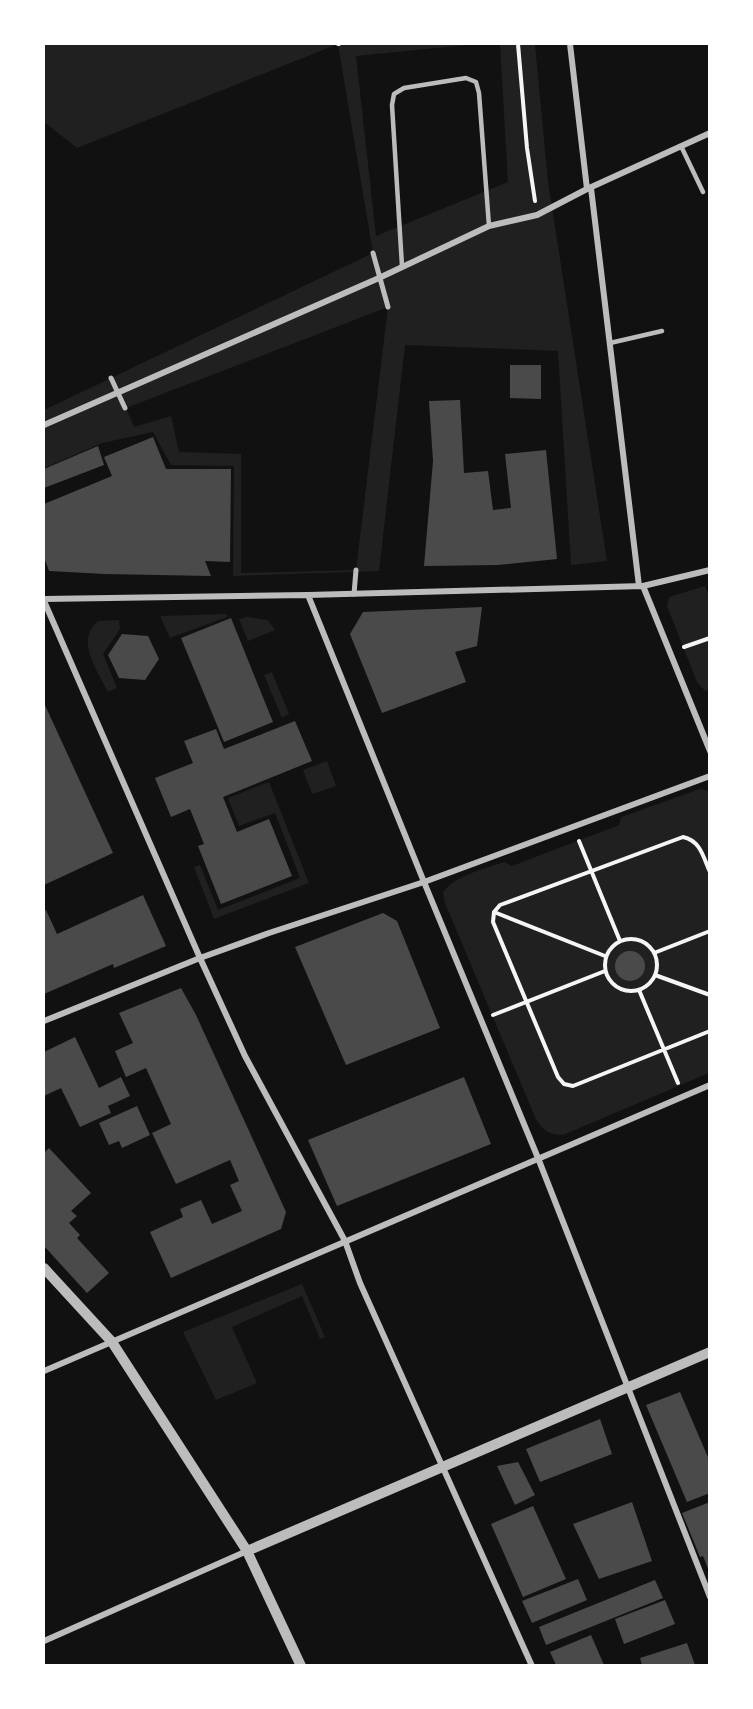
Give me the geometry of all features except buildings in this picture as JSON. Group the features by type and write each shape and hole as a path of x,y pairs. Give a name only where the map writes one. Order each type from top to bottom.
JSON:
{"street":[{"path":"570,44 641,586 706,733 710,751"},
{"path":"44,425 379,278 489,226 537,215 589,188 710,133"},
{"path":"373,253 388,307"},
{"path":"111,378 125,408"},
{"path":"354,594 356,570"},
{"path":"532,1665 360,1283 345,1241 245,1056 200,958 44,600 641,586 710,570"},
{"path":"308,595 538,1158 710,1597"},
{"path":"44,1022 200,958 424,882 710,776"},
{"path":"44,1371 710,1085"},
{"path":"44,1268 112,1342 247,1551 301,1665"},
{"path":"44,1641 626,1386 710,1352"}],"lane":[{"path":"402,266 392,105 394,94 404,88 466,78 476,82 479,93 489,226"},
{"path":"681,146 703,192"},
{"path":"609,343 662,331"}],"path":[{"path":"518,44 527,148 537,215"},
{"path":"670,652 710,638"},
{"path":"573,826 620,941"},
{"path":"710,872 698,844 683,837 500,905 494,912 493,922 558,1077 564,1084 573,1086 710,1031"},
{"path":"494,912 605,956"},
{"path":"654,953 710,931"},
{"path":"627,938 636,939 650,946 657,960 655,975 646,986 639,990 631,991 614,986 608,979 605,971 605,956 609,949 620,941 627,938"},
{"path":"482,1020 605,971"},
{"path":"655,975 710,995"},
{"path":"639,990 684,1096"}],"shaded area":[{"path":"44,44 338,44 77,148 44,122"},
{"path":"338,44 477,44 356,56 376,236 508,182 500,44 535,44 548,182 607,561 571,565 558,351 405,345 379,571 233,576 234,466 171,465 153,432 102,443 44,468 44,410 373,253","holes":["388,307 356,570 241,573 241,454 179,452 171,416 134,427 126,408"]},
{"path":"705,586 710,599 709,689 705,691 697,682 667,606 669,597"},
{"path":"227,614 227,617 170,638 160,616"},
{"path":"247,617 268,620 275,630 248,641 239,619"},
{"path":"119,620 120,629 103,654 117,688 108,692 90,656 88,637 98,621"},
{"path":"272,672 289,714 282,718 264,675"},
{"path":"327,761 336,786 312,794 303,770"},
{"path":"269,782 309,883 214,919 194,867 200,865 218,910 300,878 275,813 239,826 228,798"},
{"path":"700,789 709,791 709,1073 563,1135 550,1133 540,1125 535,1117 445,903 443,893 454,882 470,873 504,862 512,866 619,825 621,817"},
{"path":"302,1284 325,1337 320,1339 302,1296 232,1327 257,1383 216,1400 183,1332"}]}
